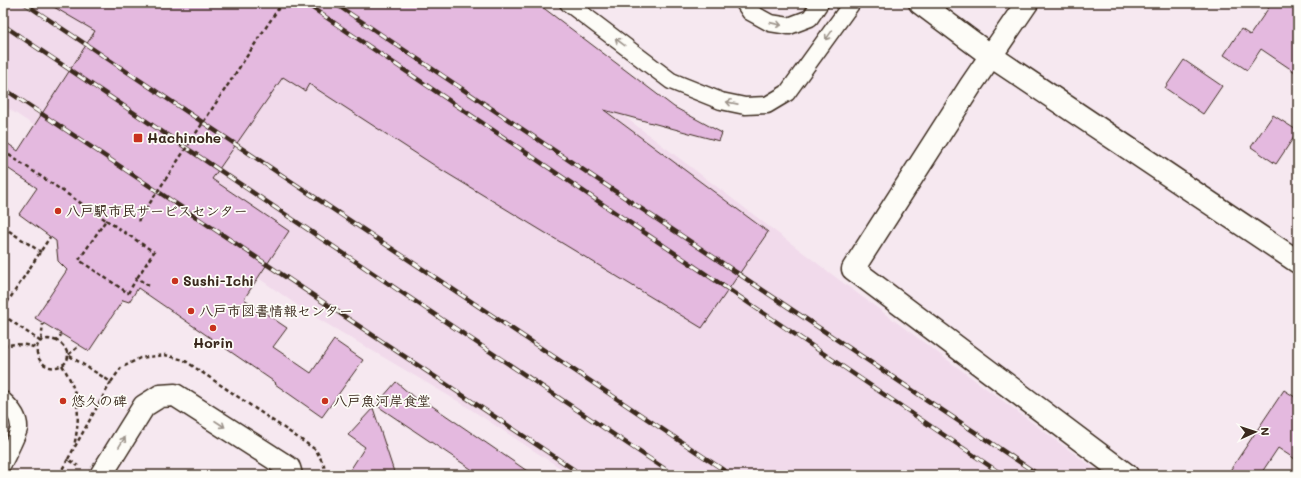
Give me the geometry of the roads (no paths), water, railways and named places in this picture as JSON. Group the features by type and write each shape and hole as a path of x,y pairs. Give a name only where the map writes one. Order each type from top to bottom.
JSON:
{"street":[{"path":"920,3 992,56 1298,262"},
{"path":"1027,3 853,269 1127,475"},
{"path":"92,473 144,406 160,396 175,395 289,468 291,475"}],"lane":[{"path":"568,3 671,81 721,101 745,106 767,105 787,93 852,3"},
{"path":"744,3 750,12 770,23 789,26 810,18 820,3"},
{"path":"3,400 12,408 17,418 19,429 3,464"}],"railway":[{"path":"24,3 731,475"},
{"path":"305,3 1003,475"},
{"path":"334,3 1039,475"},
{"path":"3,25 674,475"},
{"path":"3,88 582,475"}],"place":[{"name":"Hachinohe","path":"138,138"},
{"name":"八戸駅市民サービスセンター","path":"58,211"},
{"name":"Sushi-Ichi","path":"175,281"},
{"name":"八戸市図書情報センター","path":"191,311"},
{"name":"Horin","path":"213,328"},
{"name":"悠久の碑","path":"63,401"},
{"name":"八戸魚河岸食堂","path":"325,401"}]}
